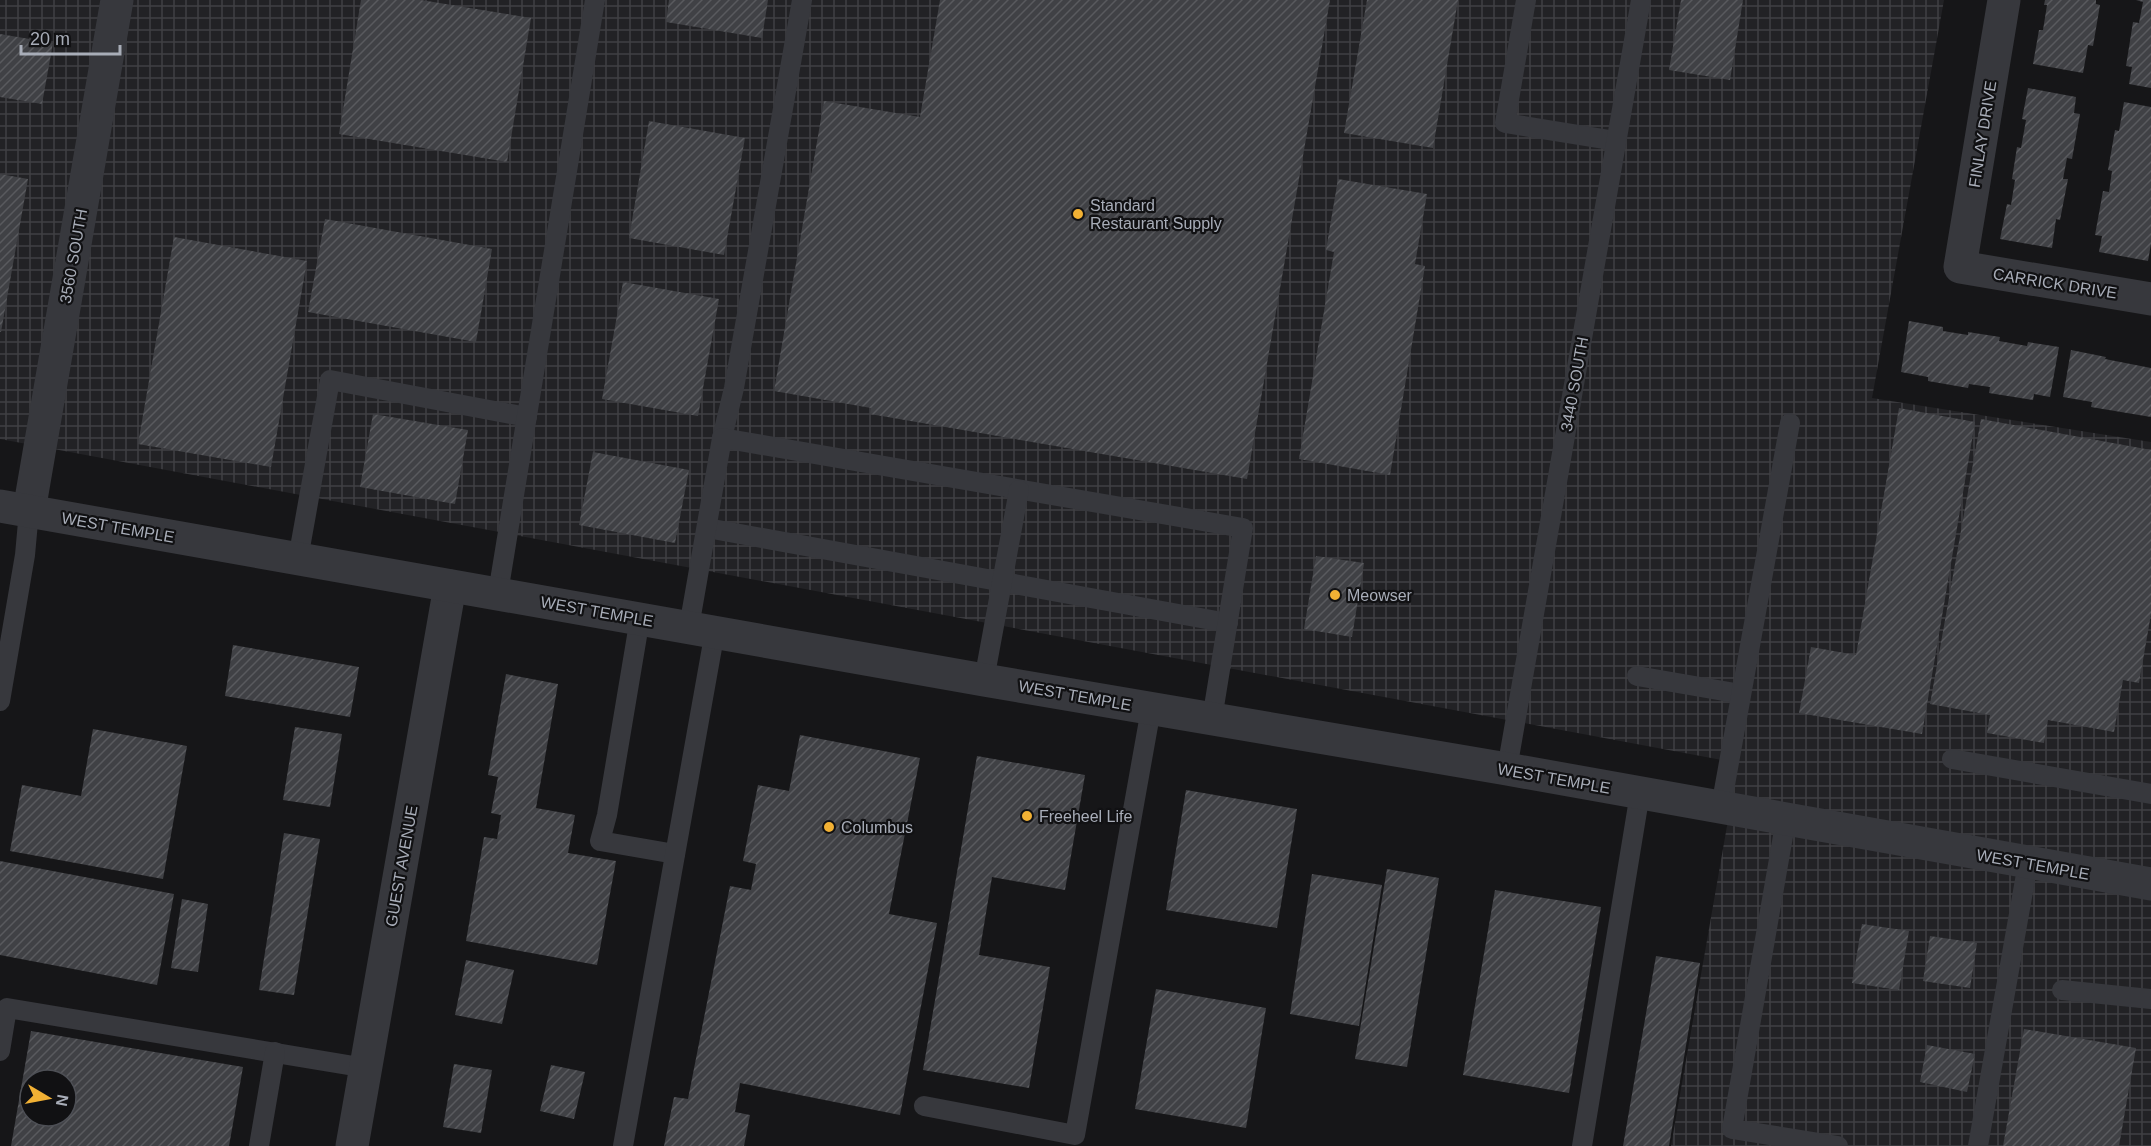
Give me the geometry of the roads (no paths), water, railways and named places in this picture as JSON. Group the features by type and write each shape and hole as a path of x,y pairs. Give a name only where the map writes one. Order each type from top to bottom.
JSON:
{"street":[{"name":"3560 SOUTH","path":"15,509 117,0"},
{"name":"FINLAY DRIVE","path":"1959,267 2004,0"},
{"name":"CARRICK DRIVE","path":"1959,267 2151,299"},
{"name":"WEST TEMPLE","path":"15,509 984,680 1507,769 2151,884"},
{"name":"GUEST AVENUE","path":"352,1146 450,586"}],"lane":[{"path":"498,593 595,0"},
{"path":"623,1146 675,854 702,629 706,528 722,438 734,388 802,0"},
{"path":"1526,0 1505,123 1616,141"},
{"name":"3440 SOUTH","path":"1507,769 1641,0"},
{"path":"298,560 330,380 526,417"},
{"path":"1721,807 1790,423"},
{"path":"722,438 1243,528 1212,719"},
{"path":"984,680 1019,490"},
{"path":"0,701 26,555 15,509"},
{"path":"706,528 1228,623"},
{"path":"640,618 607,815 600,841 675,854"},
{"path":"1637,676 1741,694"},
{"path":"924,1106 1075,1135 1151,709"},
{"path":"1952,759 2151,794"},
{"path":"1582,1146 1640,793"},
{"path":"1786,819 1732,1129 1787,1142 1838,1146"},
{"path":"1978,1146 2028,863"},
{"path":"2062,990 2151,999"},
{"path":"0,1051 7,1008 366,1068"},
{"path":"259,1146 275,1052"}],"place":[{"name":"Standard Restaurant Supply","path":"1078,214"},
{"name":"Meowser","path":"1335,595"},
{"name":"Freeheel Life","path":"1027,816"},
{"name":"Columbus","path":"829,827"}]}
